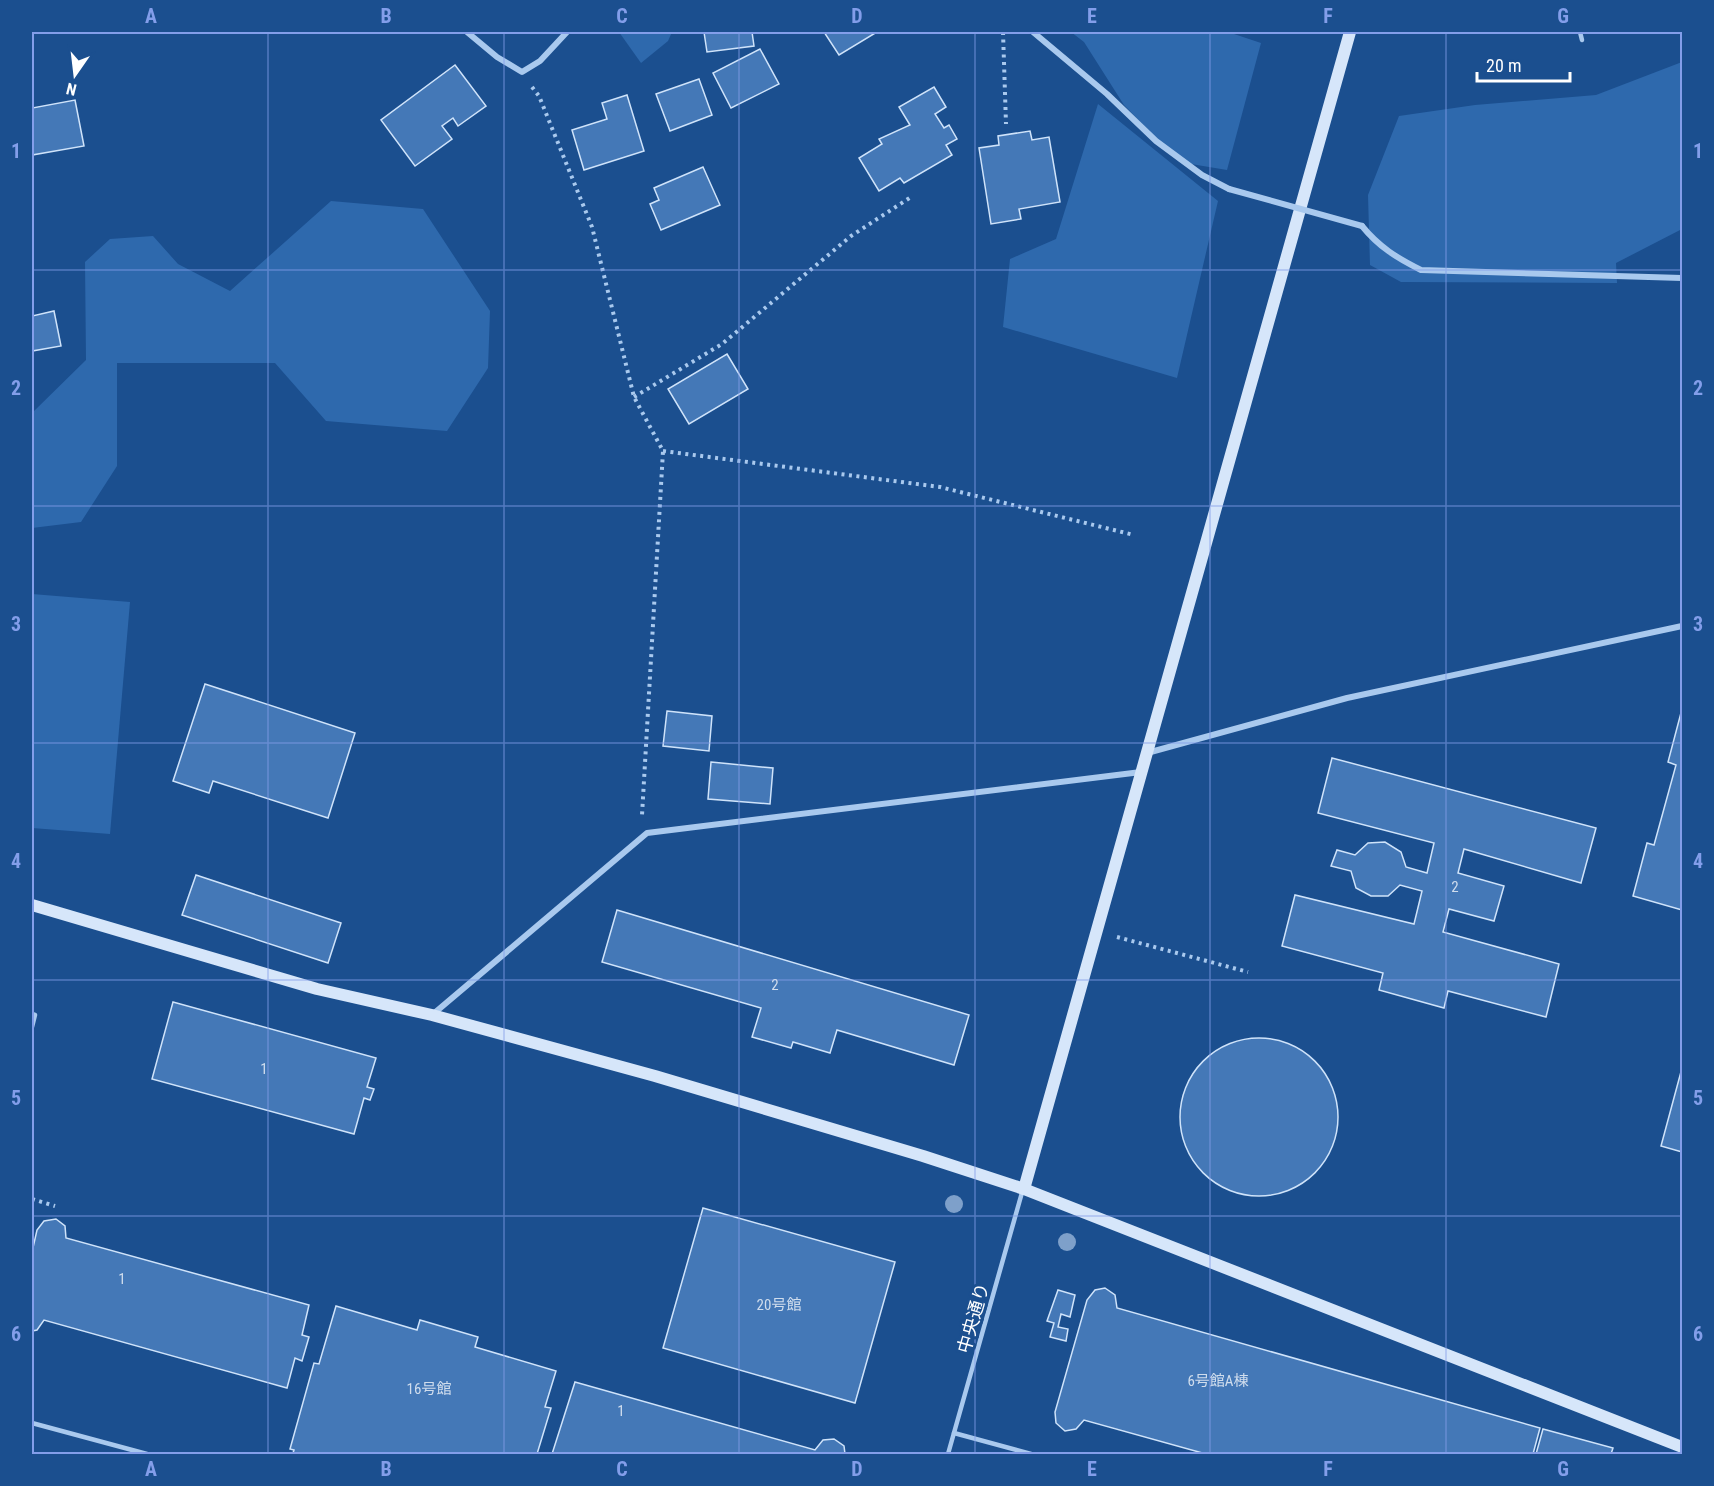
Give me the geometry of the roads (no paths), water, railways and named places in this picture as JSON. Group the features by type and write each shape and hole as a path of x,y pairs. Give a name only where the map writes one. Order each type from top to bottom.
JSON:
{"street":[{"path":"467,32 497,57 522,72 540,61 567,32"},
{"path":"1033,32 1107,94 1156,141 1202,175 1228,189 1362,226 1375,242 1393,256 1421,270 1683,278"},
{"path":"1023,1189 1350,32"},
{"path":"1147,753 1347,698 1683,626"},
{"path":"432,1015 647,833 1141,772"},
{"path":"32,905 317,988 432,1015 655,1076 923,1156 1023,1189 1683,1447"}],"lane":[{"path":"1580,32 1582,40"},
{"path":"32,1014 35,1015 32,1027"},
{"name":"中央通り","path":"948,1455 1023,1189"},
{"path":"32,1423 147,1455"},
{"path":"954,1433 1031,1455"}]}
